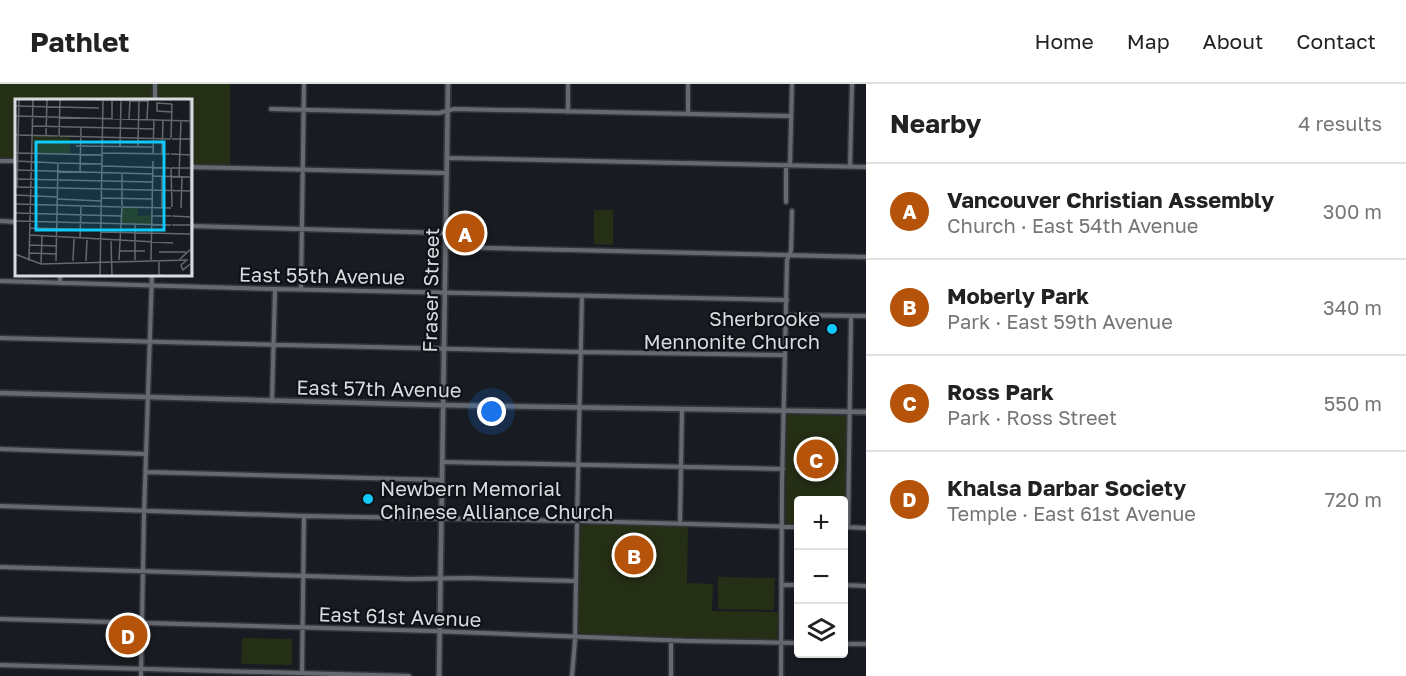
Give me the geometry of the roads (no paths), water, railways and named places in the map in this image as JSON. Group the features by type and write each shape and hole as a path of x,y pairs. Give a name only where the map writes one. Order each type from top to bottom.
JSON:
{"street":[{"path":"301,290 304,84"},
{"name":"Fraser Street","path":"439,676 448,84"},
{"path":"568,84 568,112"},
{"path":"688,84 688,114"},
{"path":"786,202 792,84"},
{"path":"850,167 852,84"},
{"path":"271,109 791,116"},
{"path":"447,158 866,167"},
{"path":"192,167 446,173"},
{"path":"782,676 784,356 787,260 791,251 792,210"},
{"path":"0,221 15,222"},
{"path":"192,226 446,233"},
{"path":"445,247 866,257"},
{"path":"60,276 60,283"},
{"path":"141,676 152,276"},
{"name":"East 55th Avenue","path":"0,281 787,300"},
{"path":"272,401 275,289"},
{"path":"572,676 575,637 582,296"},
{"path":"786,315 866,316"},
{"path":"847,496 851,316"},
{"path":"0,338 784,356"},
{"name":"East 57th Avenue","path":"0,393 579,408 866,412"},
{"path":"680,523 682,410"},
{"path":"0,449 146,454"},
{"path":"443,462 783,469"},
{"path":"146,472 442,480"},
{"path":"0,506 304,516 794,527"},
{"path":"302,675 304,516"},
{"path":"848,527 866,528"},
{"path":"0,567 576,581"},
{"path":"782,585 794,585"},
{"path":"848,585 866,586"},
{"name":"East 61st Avenue","path":"0,619 794,643"},
{"path":"671,640 671,676"},
{"path":"848,644 866,644"},
{"path":"0,665 302,675 409,676"}],"place":[{"name":"Vancouver Christian Assembly","path":"465,233"},
{"name":"Sherbrooke Mennonite Church","path":"832,329"},
{"name":"Ross Park","path":"816,459"},
{"name":"Newbern Memorial Chinese Alliance Church","path":"368,499"},
{"name":"Moberly Park","path":"634,555"},
{"name":"Khalsa Darbar Society","path":"128,635"}]}
